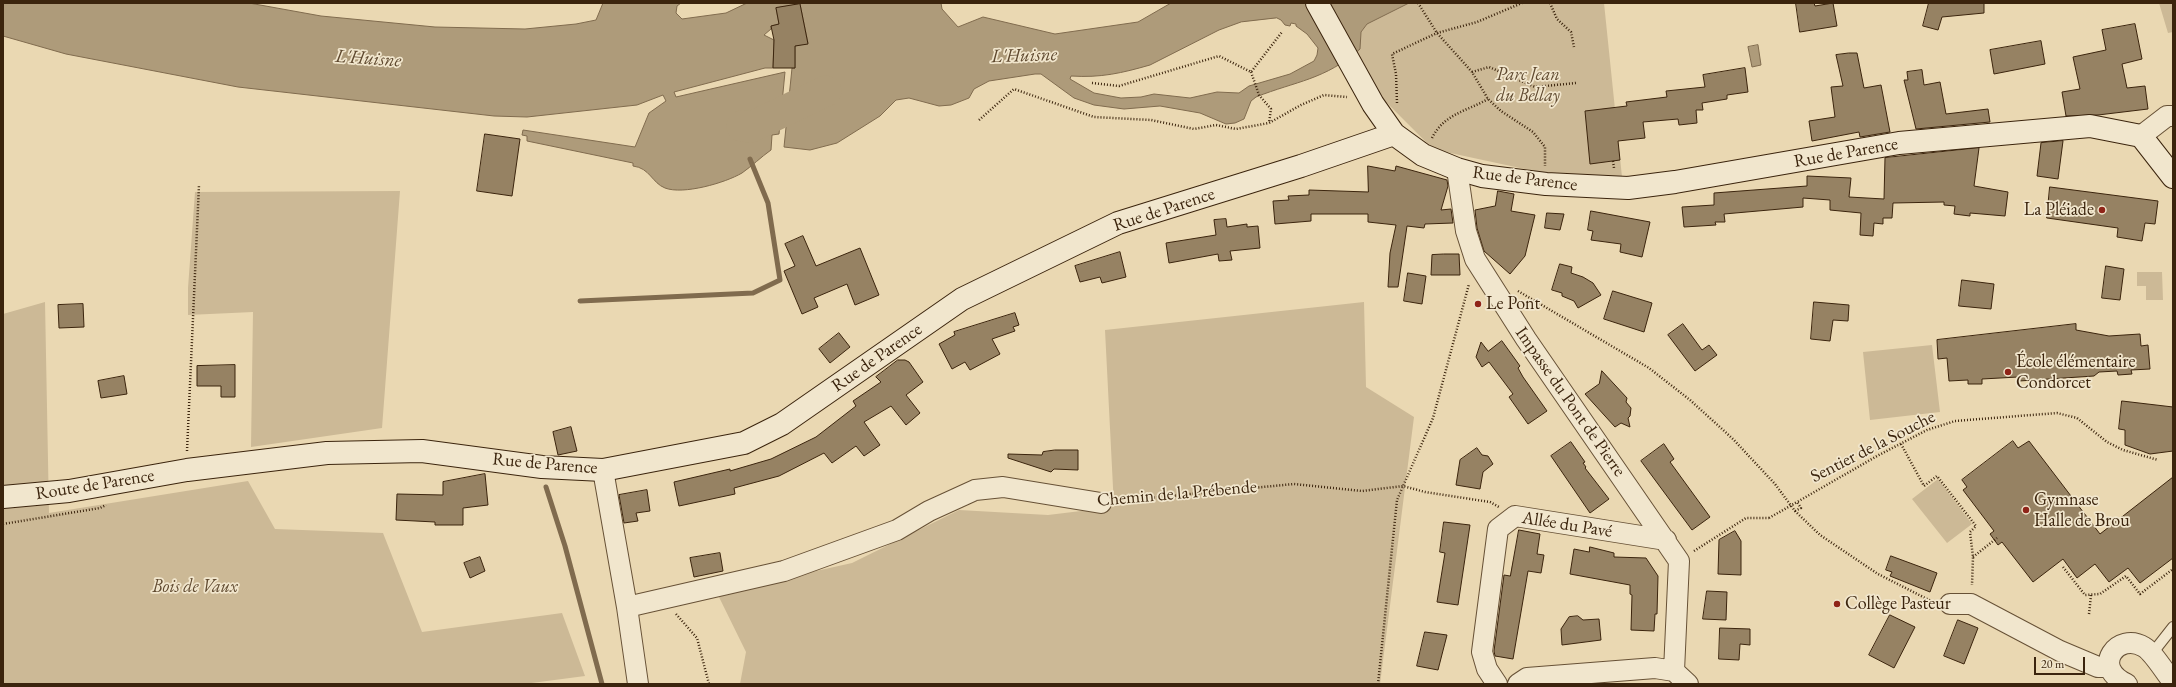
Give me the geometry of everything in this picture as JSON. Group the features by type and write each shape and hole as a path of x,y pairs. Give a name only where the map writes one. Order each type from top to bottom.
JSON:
{"street":[{"path":"1317,3 1376,114"},
{"name":"Rue de Parence","path":"186,470 327,453 422,451 542,467 603,470 744,443 782,424 962,299 1118,223 1302,166 1376,114 1423,155 1457,169 1482,176 1546,184 1628,188 1675,182 1899,143 2090,126 2142,136"},
{"path":"2173,116 2167,116 2142,136 2173,177"},
{"name":"Impasse du Pont de Pierre","path":"1457,169 1466,231 1475,259 1526,339 1666,540"},
{"name":"Route de Parence","path":"3,497 69,491 186,470"},
{"path":"603,470 627,607 638,684"},
{"name":"Chemin de la Prébende","path":"627,607 784,571 897,530 929,511 975,490 1003,487 1101,503"},
{"name":"Allée du Pavé","path":"1497,684 1483,660 1482,643 1498,529 1515,516 1666,540"},
{"path":"1518,684 1527,678 1655,668 1681,678 1679,561 1666,540"},
{"path":"1950,604 1971,604 2060,651 2098,667 2108,667"},
{"path":"2127,684 2114,677 2108,667 2109,656 2114,649 2129,643 2144,647 2173,682"}],"lane":[{"path":"2151,655 2173,627"}],"path":[{"path":"1418,3 1437,33 1472,72 1488,99 1501,111 1534,132 1545,147 1546,184"},
{"path":"979,120 1014,89 1094,116 1150,120 1194,129 1216,125 1236,129 1269,123 1295,108 1324,95 1376,114 1398,106 1396,74 1392,54 1437,33 1477,22 1522,3"},
{"path":"1550,3 1557,19 1571,32 1574,47"},
{"path":"1251,72 1282,32"},
{"path":"1092,83 1119,86 1219,56 1251,72 1259,95 1271,109 1269,123"},
{"path":"1472,72 1489,67 1534,87 1576,83"},
{"path":"1423,155 1436,129 1448,117 1488,99"},
{"path":"186,470 199,185"},
{"path":"1378,684 1397,500 1434,418 1475,259"},
{"path":"1512,288 1649,368 1690,400 1733,439 1775,484 1795,511 1820,535 1878,574 1933,603 1950,604"},
{"name":"Sentier de la Souche","path":"1679,561 1746,518 1769,518 1927,430 1955,421 2057,413 2077,418 2107,442 2123,450 2158,460"},
{"path":"1901,444 1924,486 1937,476 1976,526 1970,532 1973,557 1971,604"},
{"name":"Chemin de la Prébende","path":"1101,503 1294,484 1362,491 1404,486 1425,492 1490,502 1515,516"},
{"path":"1795,511 1801,508 1797,502"},
{"path":"1973,557 1996,538"},
{"path":"2064,567 2085,595 2100,594 2126,576 2140,594 2173,569"},
{"path":"2089,614 2091,595"},
{"path":"662,599 697,638 709,684"}],"green space":[{"name":"Parc Jean du Bellay","path":"1409,3 1604,3 1622,177 1548,174 1441,151 1428,144 1387,103 1351,57 1359,49 1361,32 1367,24"},
{"path":"2159,3 2173,3 2173,32 2168,33"},
{"path":"400,191 382,428 251,447 253,312 188,315 188,288 195,192"},
{"path":"2137,272 2162,272 2163,300 2146,300 2146,286 2137,286"},
{"name":"Bois de Vaux","path":"45,302 49,513 248,481 275,529 383,533 422,632 562,613 585,676 524,684 3,684 3,314"},
{"path":"1364,302 1366,387 1414,417 1380,684 740,684 746,652 717,593 852,563 959,510 1048,515 1114,507 1105,330"},
{"path":"1932,345 1940,412 1870,420 1863,352"},
{"path":"1938,479 1972,524 1947,543 1912,499"}],"water":[{"name":"L'Huisne","path":"3,3 249,3 321,16 435,27 525,29 576,24 596,20 603,3 681,3 677,6 676,13 682,19 726,13 747,3 941,3 942,9 958,27 983,17 1055,34 1138,22 1171,3 1409,3 1367,24 1361,32 1360,49 1347,59 1322,74 1256,97 1251,101 1244,119 1235,123 1226,124 1200,113 1160,106 1124,109 1094,105 1074,98 1041,74 1035,74 989,81 974,89 969,98 951,105 939,106 909,98 896,100 880,116 837,143 810,150 784,147 792,68 795,68 795,46 808,43 800,4 776,8 779,24 771,26 771,29 764,35 774,40 773,68 765,68 674,92 676,97 785,72 779,134 772,135 771,150 735,177 704,187 682,190 673,190 661,186 639,167 633,166 633,163 527,141 527,136 522,135 523,130 635,147 649,113 666,101 663,95 637,105 527,117 494,116 238,87 66,54 3,36","holes":["1277,18 1285,25 1290,26 1291,23 1296,24 1296,26 1307,34 1318,48 1314,61 1290,74 1249,86 1239,93 1217,92 1190,98 1154,94 1141,97 1121,98 1094,93 1070,79 1071,76 1111,74 1150,65 1219,30 1241,22"]},
{"path":"1758,45 1761,65 1752,67 1748,47"}],"building":[{"path":"1796,3 1814,3 1815,6 1833,3 1837,26 1800,32"},
{"path":"1929,3 1984,3 1984,13 1942,17 1938,30 1923,26"},
{"path":"800,4 808,44 795,46 795,68 773,68 774,40 771,26 779,24 776,8"},
{"path":"2135,24 2142,59 2122,64 2127,88 2145,86 2148,109 2098,115 2066,116 2062,92 2080,89 2073,57 2106,50 2102,30"},
{"path":"2041,41 2045,64 1994,74 1990,50"},
{"path":"1857,53 1864,88 1881,85 1890,132 1860,137 1859,132 1812,141 1809,121 1835,117 1831,87 1843,86 1836,55"},
{"path":"1745,68 1748,92 1727,95 1727,99 1702,103 1703,110 1696,110 1697,123 1679,125 1678,119 1643,122 1645,138 1618,141 1620,160 1590,164 1585,111 1627,106 1626,102 1667,97 1666,91 1705,87 1703,75"},
{"path":"1922,70 1924,85 1940,82 1946,114 1988,109 1990,122 1916,129 1904,80 1908,80 1907,72"},
{"path":"485,134 520,139 512,196 477,191"},
{"path":"2063,141 2058,179 2037,176 2041,143"},
{"path":"1979,148 1974,186 2008,192 2005,216 1970,213 1970,216 1954,214 1955,206 1944,205 1944,202 1893,203 1892,218 1883,218 1883,224 1874,223 1873,236 1860,235 1861,213 1830,210 1830,200 1803,198 1803,207 1724,214 1725,222 1715,222 1716,225 1684,227 1682,207 1714,205 1714,193 1807,186 1807,176 1851,178 1849,197 1884,199 1885,158"},
{"path":"1368,166 1395,171 1396,166 1447,180 1448,186 1441,210 1451,209 1453,223 1425,224 1424,228 1407,226 1398,287 1388,287 1390,253 1396,225 1368,222 1368,214 1311,214 1311,221 1275,224 1273,201 1289,200 1288,196 1309,195 1309,190 1368,192"},
{"name":"La Pléiade","path":"2050,187 2158,201 2155,224 2145,223 2142,241 2117,237 2118,228 2047,218"},
{"path":"1498,191 1514,194 1511,211 1535,215 1525,256 1510,274 1484,251 1477,228 1475,210 1495,206"},
{"path":"1591,211 1650,222 1642,257 1620,252 1621,244 1591,240 1593,231 1588,230"},
{"path":"1547,213 1564,214 1560,230 1545,228"},
{"path":"1226,219 1227,227 1247,224 1247,227 1258,226 1260,248 1230,251 1232,260 1219,261 1218,254 1169,263 1166,243 1216,235 1214,220"},
{"path":"803,236 816,266 860,248 879,295 855,305 847,284 814,298 818,307 802,314 784,271 795,266 785,244"},
{"path":"1120,252 1126,277 1102,283 1100,277 1080,282 1075,266"},
{"path":"1459,254 1460,275 1431,275 1432,255"},
{"path":"1560,264 1572,267 1571,273 1583,277 1593,283 1601,295 1578,308 1574,301 1562,296 1562,293 1552,290"},
{"path":"2106,266 2124,269 2120,300 2102,298"},
{"path":"1408,273 1426,276 1422,304 1404,301"},
{"path":"1962,280 1994,284 1991,309 1959,306"},
{"path":"1613,291 1652,303 1644,332 1604,319"},
{"path":"1814,302 1849,305 1848,321 1833,320 1830,341 1811,339"},
{"path":"83,304 84,327 59,328 58,305"},
{"path":"1015,313 1019,325 1013,327 1015,331 992,339 1000,354 970,370 965,362 952,369 939,344 955,335 954,332"},
{"path":"1683,324 1702,350 1709,345 1717,355 1695,371 1668,335"},
{"path":"2076,324 2076,330 2109,336 2140,334 2141,346 2148,345 2150,369 2131,370 2132,374 2118,375 2117,371 2099,372 2094,376 2019,381 2018,377 1982,379 1982,384 1968,384 1968,380 1949,381 1947,358 1938,359 1937,340"},
{"path":"839,333 850,347 830,363 819,349"},
{"path":"1502,341 1520,366 1518,368 1523,377 1547,411 1528,424 1509,397 1513,394 1489,362 1482,367 1476,357 1481,342 1488,351"},
{"path":"898,360 905,360 909,362 923,382 906,395 920,413 906,425 891,406 864,422 880,445 864,456 856,446 832,463 824,453 779,476 734,488 735,494 679,506 674,482 730,469 730,471 771,459 816,437 856,406 853,401 881,382 876,377"},
{"path":"235,365 235,397 221,397 221,386 197,386 197,366"},
{"path":"1602,371 1627,398 1626,402 1631,408 1630,416 1628,418 1630,427 1621,423 1615,427 1585,394 1599,384"},
{"path":"124,376 127,394 101,398 98,381"},
{"path":"2122,401 2173,407 2173,451 2150,454 2125,445 2125,430 2119,429"},
{"path":"571,427 577,451 558,455 553,432"},
{"path":"2013,441 2018,448 2029,441 2100,534 2173,477 2173,558 2140,583 2128,568 2109,582 2095,564 2077,578 2063,559 2033,582 2002,542 1998,545 1990,534 1994,531 1963,490 1967,487 1962,480"},
{"path":"1571,442 1585,462 1583,463 1586,467 1585,468 1609,499 1590,513 1551,456"},
{"path":"1664,444 1674,459 1670,462 1710,517 1692,530 1641,461"},
{"path":"1477,448 1482,455 1488,456 1493,464 1483,472 1480,489 1456,485 1460,460"},
{"path":"1055,450 1078,450 1078,470 1054,469 1051,472 1008,458 1008,454 1042,455 1043,452"},
{"path":"485,474 488,505 463,508 463,525 435,525 435,522 396,520 397,494 443,495 443,482"},
{"path":"647,490 650,511 636,513 638,521 624,523 619,495"},
{"path":"1444,522 1470,525 1458,605 1437,602 1445,553 1440,552"},
{"path":"1519,530 1540,534 1537,554 1544,555 1541,573 1528,571 1513,659 1495,656 1494,651 1504,575 1510,576"},
{"path":"1735,531 1741,541 1741,575 1718,574 1719,540"},
{"path":"1590,547 1614,553 1614,557 1646,558 1658,576 1657,614 1655,614 1654,631 1631,630 1632,595 1630,594 1630,585 1570,574 1574,549 1589,552"},
{"path":"720,553 723,571 694,577 690,558"},
{"path":"1891,556 1937,573 1930,592 1890,576 1892,572 1886,570"},
{"path":"480,557 485,571 470,578 464,563"},
{"path":"1707,591 1727,592 1726,620 1703,619"},
{"path":"1890,615 1915,627 1894,668 1869,655"},
{"path":"1578,616 1583,620 1599,619 1601,640 1562,645 1561,629 1569,617"},
{"path":"1958,620 1978,628 1964,664 1944,656"},
{"path":"1720,628 1750,629 1750,645 1740,644 1739,660 1719,659"},
{"path":"1425,632 1447,635 1438,670 1417,666"}],"waterway":[{"path":"742,126 751,127 826,91"},
{"path":"580,301 753,293 780,280 768,203 750,159"},
{"path":"546,487 565,546 602,684"}],"place":[{"name":"La Pléiade","path":"2102,210"},
{"name":"Le Pont","path":"1478,304"},
{"name":"École élémentaire Condorcet","path":"2008,372"},
{"name":"Gymnase Halle de Brou","path":"2026,510"},
{"name":"Collège Pasteur","path":"1837,604"}]}
